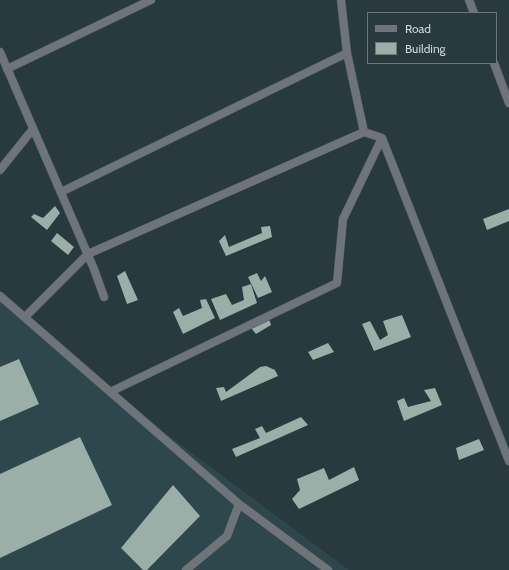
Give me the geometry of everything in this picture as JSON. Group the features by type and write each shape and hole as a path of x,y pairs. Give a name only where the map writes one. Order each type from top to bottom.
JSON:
{"street":[{"path":"7,69 151,0"},
{"path":"341,0 347,53 364,132"},
{"path":"469,0 474,12"},
{"path":"0,52 88,254 104,297"},
{"path":"61,192 347,53"},
{"path":"494,64 509,103"},
{"path":"0,170 34,129"},
{"path":"25,317 88,254 364,132 382,138"},
{"path":"110,392 337,283 343,219 382,138"},
{"path":"382,138 509,461"},
{"path":"0,296 239,504 328,570"},
{"path":"186,570 227,536 239,504"}],"shaded area":[{"path":"0,291 110,392 349,570 0,570"}],"building":[{"path":"55,206 60,213 47,230 31,217 34,214 43,218"},
{"path":"509,209 509,221 487,230 483,219"},
{"path":"270,226 272,237 226,256 219,241 225,235 229,247 262,233 261,227"},
{"path":"57,233 74,247 68,255 51,241"},
{"path":"125,271 138,300 127,304 117,276"},
{"path":"257,273 261,281 265,276 272,292 258,298 248,277"},
{"path":"251,284 257,303 220,320 211,299 226,294 232,305 244,300 242,287"},
{"path":"206,299 215,318 183,334 173,312 179,308 183,316 202,308 200,300"},
{"path":"402,315 411,337 374,351 362,324 370,321 380,340 388,335 383,321"},
{"path":"269,319 271,325 256,334 251,328"},
{"path":"328,343 334,352 313,360 308,352"},
{"path":"19,359 39,404 0,421 0,367"},
{"path":"266,366 275,370 278,376 221,401 216,388 224,387 226,392 260,367"},
{"path":"435,388 442,405 404,421 397,401 404,398 408,407 431,401 424,390"},
{"path":"301,417 308,425 236,457 232,449 260,438 255,429 262,426 266,433"},
{"path":"80,437 112,505 0,558 0,474"},
{"path":"479,439 484,450 459,460 456,448"},
{"path":"354,467 359,480 299,509 292,499 300,490 297,479 324,468 329,480"},
{"path":"173,485 200,516 147,570 143,570 121,548"}]}
